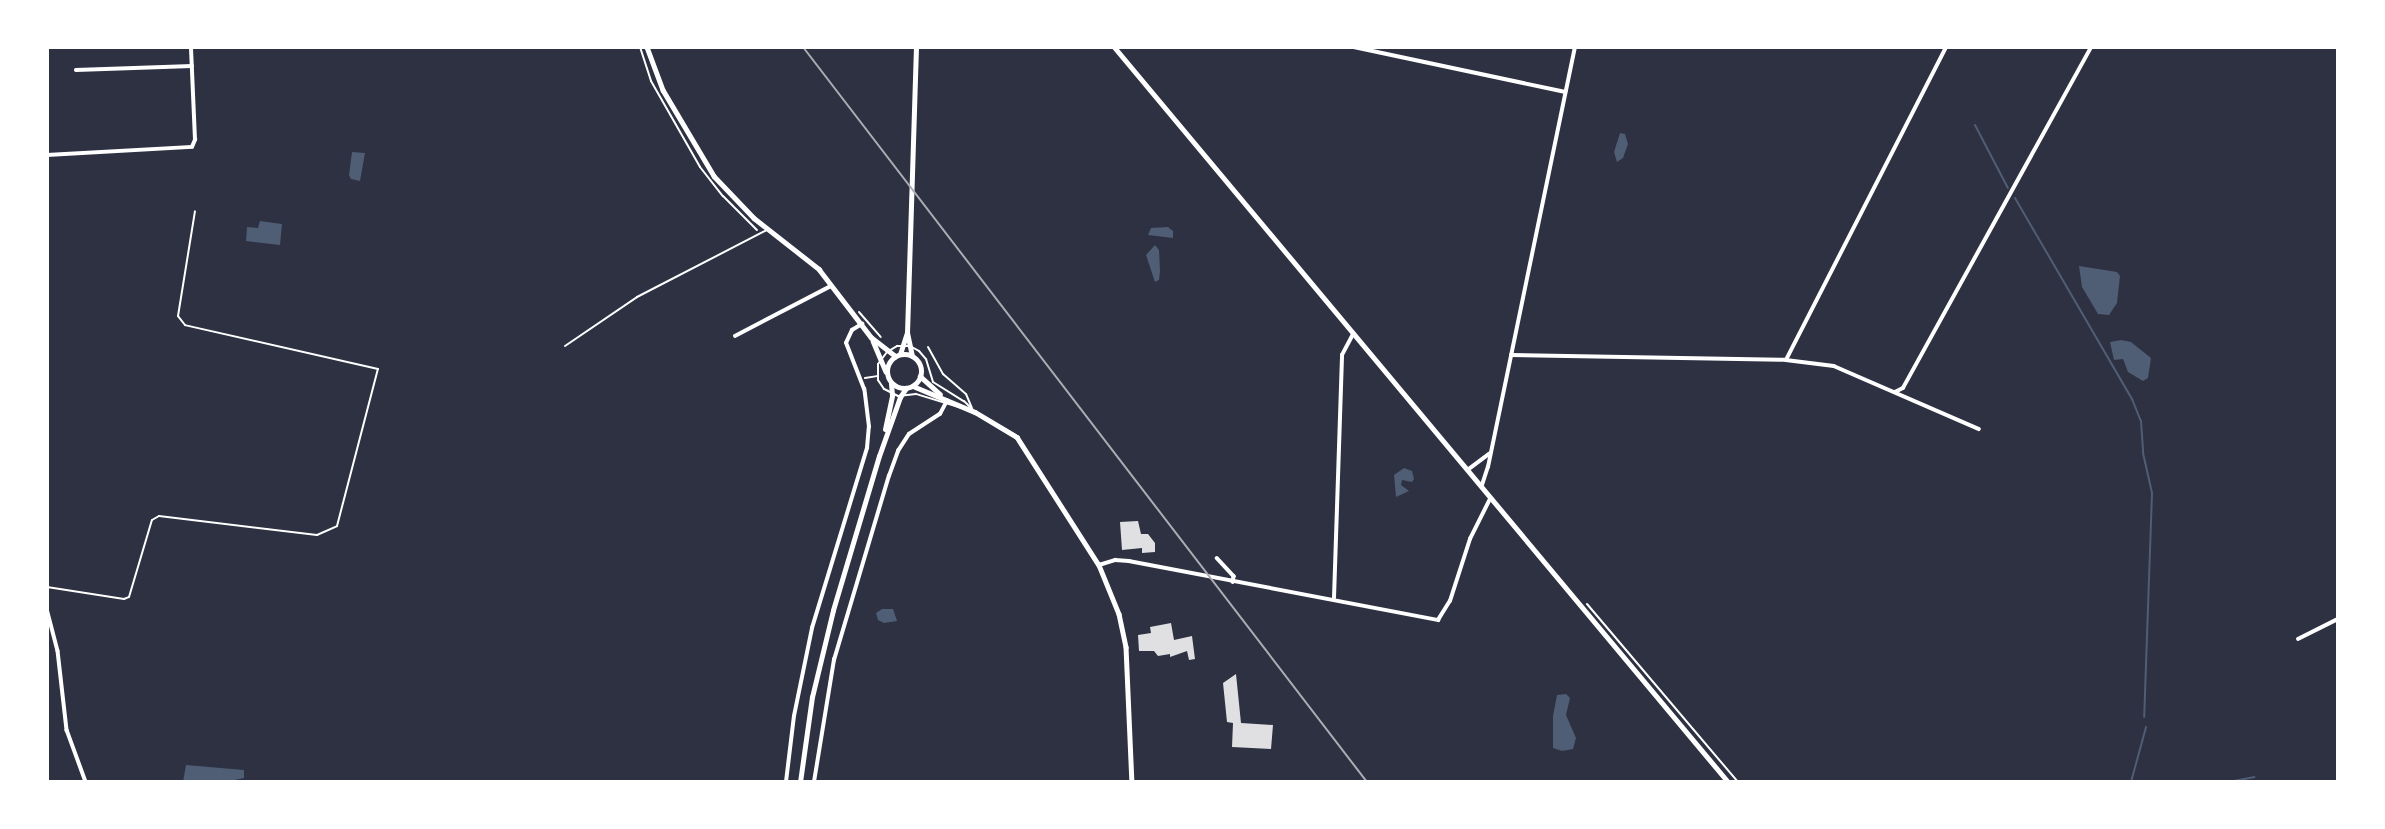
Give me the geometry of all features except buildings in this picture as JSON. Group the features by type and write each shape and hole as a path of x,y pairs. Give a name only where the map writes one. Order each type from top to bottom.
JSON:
{"main road":[{"path":"891,383 906,388 914,386 920,376 920,365 912,356 907,333 916,47"},
{"path":"1114,47 1728,782"},
{"path":"800,782 821,655 879,456 891,404 891,383 886,371 907,333"},
{"path":"897,355 912,356"},
{"path":"879,456 900,397 906,388"}],"street":[{"path":"47,155 192,147 195,140 191,47"},
{"path":"647,47 657,78 705,163 741,206 819,269 833,285 871,337 886,371"},
{"path":"1354,47 1566,92"},
{"path":"1482,485 1575,47"},
{"path":"1786,360 1946,47"},
{"path":"1895,393 1903,388 2091,47"},
{"path":"76,70 192,66"},
{"path":"735,336 833,285"},
{"path":"786,782 794,716 812,628 867,448 869,427 861,379 846,343 852,330 862,324"},
{"path":"1334,598 1342,355 1353,334"},
{"path":"871,337 897,355"},
{"path":"1511,355 1786,360 1834,366 1979,429"},
{"path":"920,376 945,398"},
{"path":"914,386 975,412 1011,432 1022,444 1099,565 1119,614 1126,647 1132,782"},
{"path":"814,782 834,660 888,475 909,434 940,414 945,398"},
{"path":"1469,469 1490,452"},
{"path":"1099,565 1115,560 1129,561 1329,601 1334,598 1438,620 1450,601 1481,513 1492,497"},
{"path":"1217,558 1234,576 1233,582"},
{"path":"47,609 58,651 67,730 86,782"},
{"path":"2298,639 2338,619"}],"lane":[{"path":"565,346 637,297 768,230"},
{"path":"928,347 943,374 966,394 975,412"}],"path":[{"path":"47,587 124,599 129,597 152,520 159,516 317,535 337,526 378,369 185,324 178,316 195,211"},
{"path":"851,309 862,315 888,346 898,346"},
{"path":"913,347 926,359 933,382 964,401 975,412"},
{"path":"878,364 878,376 888,393"},
{"path":"861,379 878,376"},
{"path":"904,397 916,394"},
{"path":"1592,607 1738,782"}],"water":[{"path":"1620,133 1625,134 1628,144 1623,158 1617,162 1614,152"},
{"path":"352,152 365,153 360,181 351,179 349,175"},
{"path":"260,221 282,224 280,245 246,241 247,227 258,228"},
{"path":"1168,227 1173,231 1173,238 1148,235 1151,228"},
{"path":"1155,245 1159,250 1160,271 1159,280 1155,282 1146,255"},
{"path":"2079,266 2117,272 2120,276 2117,303 2109,315 2098,314 2082,287"},
{"path":"2110,342 2131,342 2151,358 2148,378 2143,381 2128,372 2123,359 2114,360"},
{"path":"1404,468 1412,471 1414,479 1412,482 1402,480 1401,485 1409,491 1396,497 1394,475"},
{"path":"882,609 893,609 897,621 884,623 878,620 876,613"},
{"path":"1566,694 1570,698 1566,715 1576,738 1573,749 1562,751 1553,748 1553,716 1557,695"},
{"path":"186,765 244,770 244,778 226,782 183,782"}],"waterway":[{"path":"1975,125 2008,188"},
{"path":"2015,198 2132,399 2141,421 2143,453 2152,493 2144,717"},
{"path":"2131,782 2146,727"},
{"path":"2229,782 2255,777"}],"railway":[{"path":"803,47 1367,782"}]}
